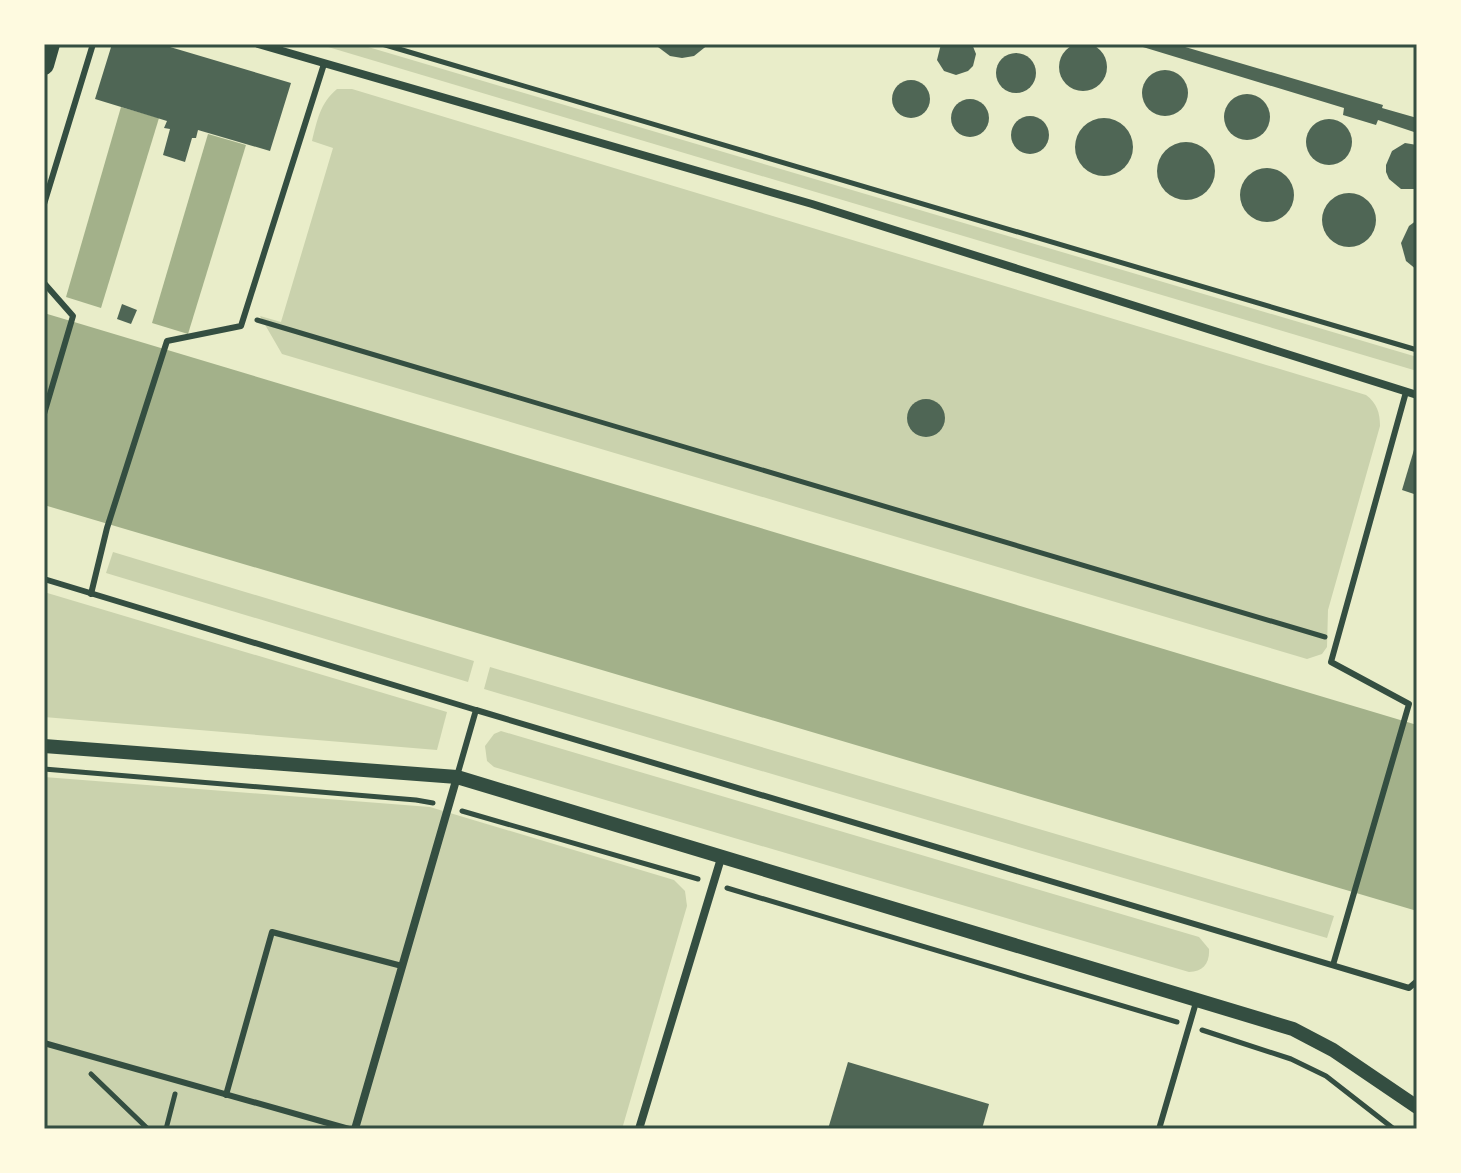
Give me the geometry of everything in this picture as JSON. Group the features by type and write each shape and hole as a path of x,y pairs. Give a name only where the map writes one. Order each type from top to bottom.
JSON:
{"main road":[{"path":"44,65 50,44"}],"street":[{"path":"258,44 812,204 1417,395"},
{"path":"44,746 457,777 1278,1024 1313,1038 1417,1107"},
{"path":"355,1129 457,777"},
{"path":"639,1129 722,855"}],"lane":[{"path":"44,204 93,44"},
{"path":"91,594 107,528 167,341 241,326 324,64"},
{"path":"44,283 73,316 44,414"},
{"path":"1333,965 1409,704 1331,662 1406,392"},
{"path":"44,579 1409,988 1417,981"},
{"path":"457,777 476,710"},
{"path":"226,1095 272,932 402,966"},
{"path":"1159,1129 1197,999"},
{"path":"44,1043 349,1129"}],"path":[{"path":"382,44 1417,350"},
{"path":"245,316 1337,640"},
{"path":"44,769 416,800 448,807 1189,1025 1291,1059 1326,1076 1394,1129"},
{"path":"67,1050 148,1129"},
{"path":"166,1129 179,1082"}],"shaded area":[{"path":"318,44 358,44 1417,357 1417,371"},
{"path":"337,89 352,89 1366,395 1377,409 1380,426 1328,610 1327,647 1322,654 1307,659 282,354 260,316 281,322 333,148 312,141 323,106"},
{"path":"121,107 159,118 101,308 66,297"},
{"path":"208,134 246,145 188,334 152,323"},
{"path":"44,313 1417,725 1417,911 44,505"},
{"path":"113,552 474,661 468,682 106,573"},
{"path":"44,592 447,712 437,750 44,717"},
{"path":"490,667 1334,916 1327,938 484,689"},
{"path":"501,731 1199,937 1209,949 1208,958 1205,966 1189,972 494,767 487,761 485,746 494,734"},
{"path":"44,777 430,807 674,880 685,891 687,906 622,1129 44,1129"}],"building":[{"path":"1083,43 1100,50 1107,67 1100,84 1083,91 1066,84 1059,67 1066,50"},
{"path":"112,44 160,44 291,83 270,151 198,130 196,138 192,138 185,162 163,155 170,129 164,128 167,121 95,99"},
{"path":"654,44 709,44 694,56 682,58 670,56"},
{"path":"941,44 972,44 976,54 973,66 956,75 944,71 937,60"},
{"path":"1133,44 1175,44 1383,105 1382,108 1417,118 1417,133 1378,120 1376,125 1343,115 1344,108"},
{"path":"1016,53 1030,59 1036,73 1030,87 1016,93 1002,87 996,73 1002,59"},
{"path":"1165,70 1181,77 1188,93 1181,109 1165,116 1149,109 1142,93 1149,77"},
{"path":"911,80 925,85 930,99 925,113 911,118 897,113 892,99 897,85"},
{"path":"1247,94 1263,101 1270,117 1263,133 1247,140 1231,133 1224,117 1231,101"},
{"path":"970,99 984,104 989,118 984,132 970,137 956,132 951,118 956,104"},
{"path":"1030,116 1044,121 1049,135 1044,149 1030,154 1016,149 1011,135 1016,121"},
{"path":"1104,118 1124,127 1133,147 1124,167 1104,176 1084,167 1075,147 1084,127"},
{"path":"1329,119 1345,126 1352,142 1345,158 1329,165 1313,158 1306,142 1313,126"},
{"path":"1186,142 1206,151 1215,171 1206,191 1186,200 1166,191 1157,171 1166,151"},
{"path":"1405,143 1417,145 1417,189 1401,189 1386,172 1392,151"},
{"path":"1267,168 1286,176 1294,195 1286,214 1267,222 1248,214 1240,195 1248,176"},
{"path":"1349,193 1368,201 1376,220 1368,239 1349,247 1330,239 1322,220 1330,201"},
{"path":"1417,220 1417,270 1406,261 1401,243 1409,226"},
{"path":"122,304 137,310 131,324 117,319"},
{"path":"926,399 940,404 945,418 940,432 926,437 912,432 907,418 912,404"},
{"path":"1417,443 1417,495 1402,490"},
{"path":"848,1062 989,1104 982,1129 828,1129"}]}
